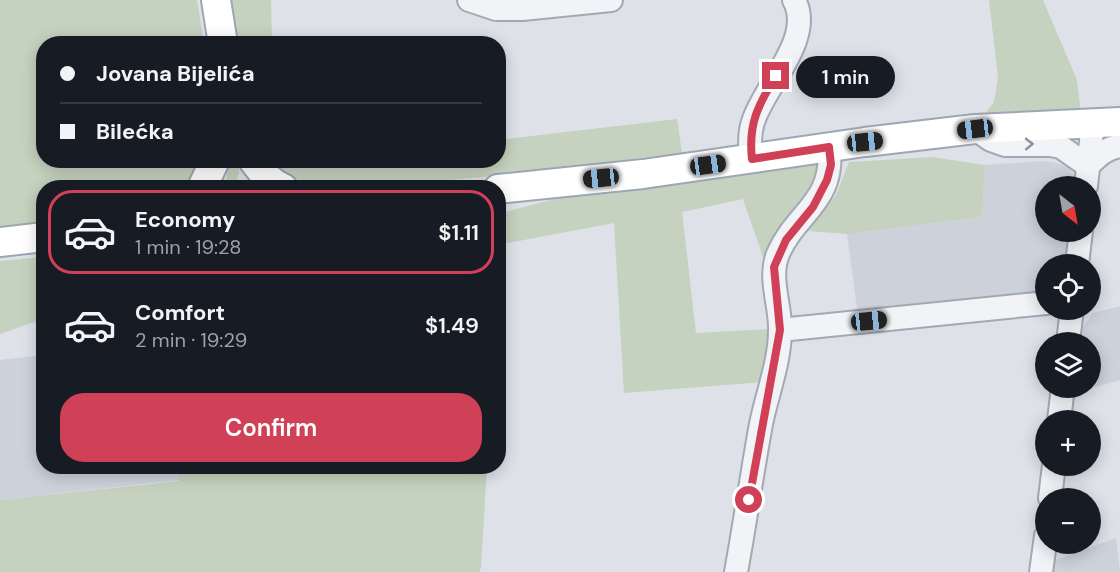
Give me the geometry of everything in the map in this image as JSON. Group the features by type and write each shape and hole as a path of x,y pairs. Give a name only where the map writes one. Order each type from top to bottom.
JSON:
{"main road":[{"path":"216,0 222,36"},
{"path":"506,188 644,174 829,147 975,129 1107,123"},
{"path":"259,168 270,180"},
{"path":"0,242 36,238"}],"street":[{"path":"469,0 496,9 522,4 611,0"},
{"path":"752,159 750,140 752,124 762,100 796,39 799,14 794,0"},
{"path":"1087,176 1107,123"},
{"path":"975,129 991,140 1005,145 1043,144 1061,147 1087,176"},
{"path":"1087,176 1101,153 1111,147 1120,146"},
{"path":"736,572 780,330 774,267 786,240 813,207 827,180 831,165 829,147"},
{"path":"780,330 1035,304"},
{"path":"1041,572 1044,554"}],"shaded area":[{"path":"1043,161 1067,167 1075,176 1035,176 1035,242 1072,242 1070,254 1035,254 1035,296 858,316 847,234 982,217 985,165"},
{"path":"1120,306 1120,380 1101,385 1101,332 1083,332 1088,320 1101,320 1101,311"},
{"path":"36,356 36,474 179,474 179,480 0,500 0,360"},
{"path":"1116,538 1120,572 1051,572 1053,561 1072,554 1101,554 1101,543"}],"green space":[{"path":"0,0 197,0 203,36 36,36 36,168 199,168 193,180 36,180 36,223 0,227"},
{"path":"225,0 271,0 272,36 232,36"},
{"path":"989,0 1043,0 1077,80 1081,114 982,118 994,102 998,78"},
{"path":"677,119 682,153 449,180 287,180 271,168 506,168 506,139"},
{"path":"932,157 985,165 982,217 847,234 808,231 836,195 849,162"},
{"path":"816,163 820,178 763,257 743,199 682,212 696,333 770,329 765,382 624,393 614,223 506,243 506,212 596,188"},
{"path":"227,168 239,168 237,180 226,180"},
{"path":"36,258 36,321 0,334 0,261"},
{"path":"178,474 487,474 481,568 479,572 0,572 0,500 179,481"}],"route":[{"path":"749,500 780,330 774,267 786,240 813,207 821,193 831,165 829,147 752,159 750,140 752,124 776,76"}]}
